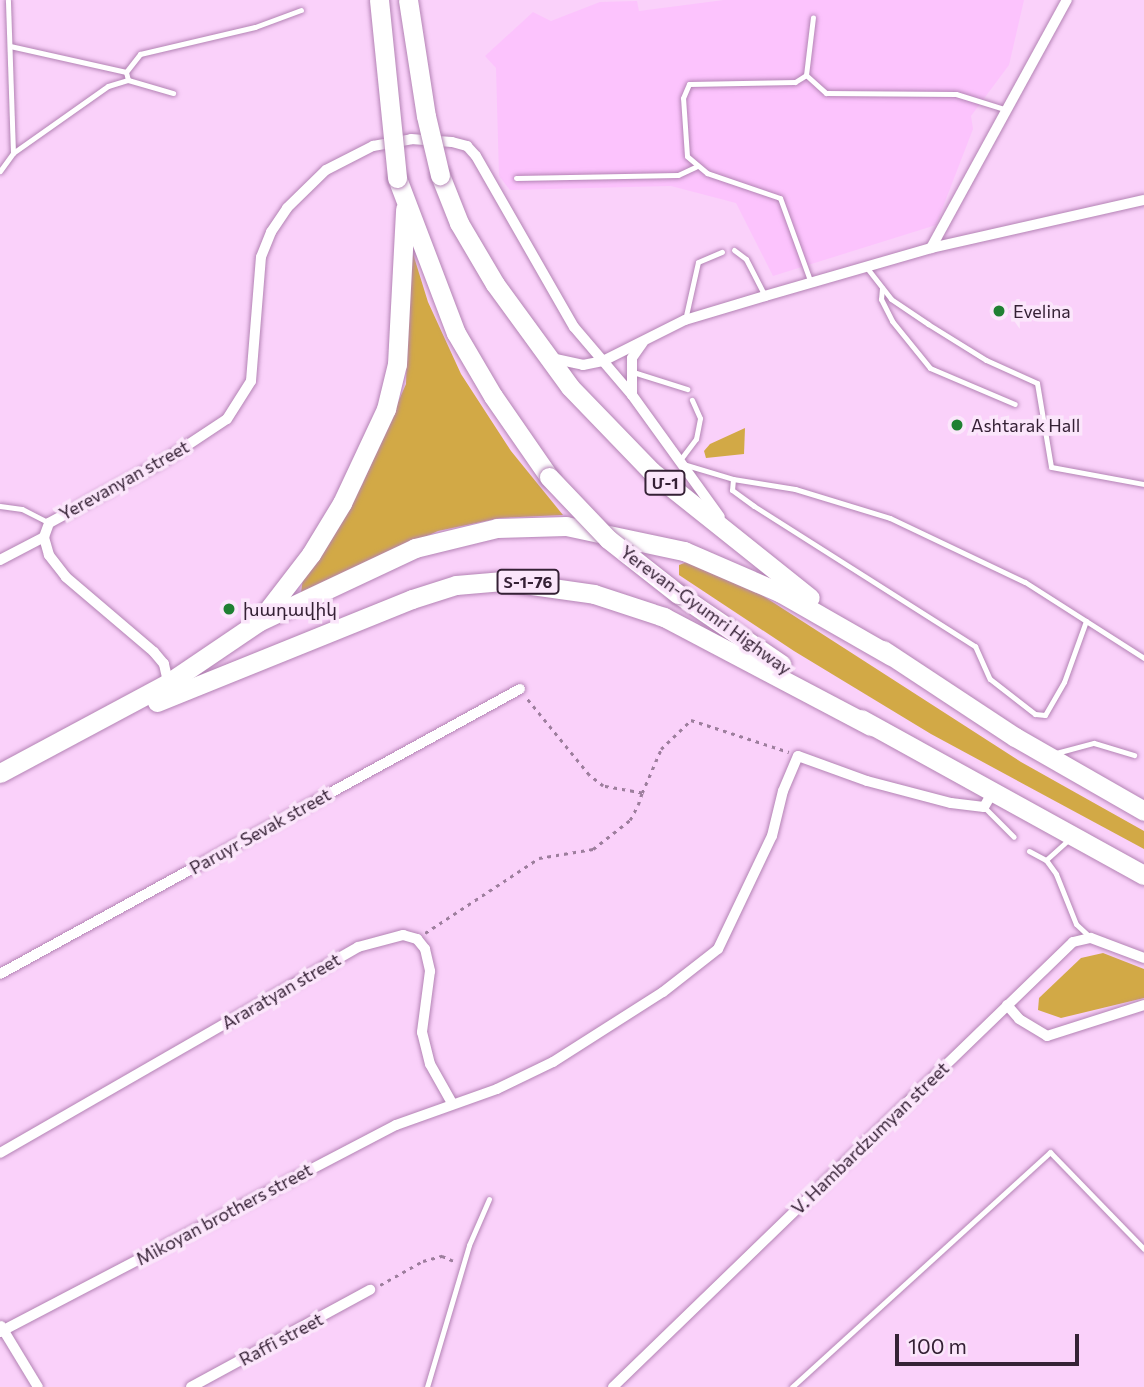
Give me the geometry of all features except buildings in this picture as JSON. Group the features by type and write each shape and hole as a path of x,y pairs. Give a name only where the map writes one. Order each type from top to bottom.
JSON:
{"highway":[{"name":"Yerevan-Gyumri Highway","path":"379,0 397,178 405,209 456,333 493,397 549,477 608,539 678,594 871,726 988,800 1073,835 1143,875"},
{"name":"Մ-1","path":"408,0 426,116 440,175 459,223 495,284 545,355 651,471 751,554 891,656 1047,756 1144,811"},
{"path":"258,622 311,554 342,503 386,409 397,364 405,209"},
{"name":"Տ-1-76","path":"0,786 170,688 258,622 443,539 497,528 566,526 684,551 781,593 891,656"},
{"name":"Տ-1-76","path":"0,773 170,688 436,590 479,582 530,582 594,594 664,617 871,726"}],"street":[{"path":"931,248 1004,109 1067,0"},
{"name":"Yerevanyan street","path":"170,688 154,652 66,578 49,555 44,537 49,523 165,460 227,419 251,381 261,257 271,232 287,208 326,170 373,146 411,139 467,146 574,327 632,395 677,462 751,554"},
{"path":"545,355 583,365 603,361 685,320 765,296 931,248 1144,200"},
{"path":"632,395 632,358 643,341"},
{"path":"0,560 44,537"},
{"name":"Paruyr Sevak street","path":"0,974 520,689"},
{"path":"798,756 867,781 988,800"},
{"name":"Mikoyan brothers street","path":"1,1329 330,1157 452,1103 497,1089 553,1062 663,992 718,949 772,836 783,791 798,756"},
{"name":"Araratyan street","path":"0,1153 358,947 403,935 417,939"},
{"path":"1091,938 1144,958"},
{"name":"V. Hambardzumyan street","path":"613,1387 1073,942 1091,938"},
{"path":"417,939 425,949 430,971 422,1032 430,1064 452,1103"},
{"path":"1007,1005 1019,1019 1047,1036 1144,1005"},
{"name":"Raffi street","path":"191,1387 370,1290"},
{"path":"1,1329 38,1387"}],"lane":[{"path":"8,0 13,153"},
{"path":"126,72 140,54 255,27 301,10"},
{"path":"806,75 813,17"},
{"path":"10,46 126,72"},
{"path":"126,72 128,80"},
{"path":"806,75 826,93 956,94 1004,109"},
{"path":"695,167 684,142 683,90 689,85 794,82 806,75"},
{"path":"0,171 13,153 61,115 108,86 128,80 173,93"},
{"path":"516,178 678,175 695,167 780,198 810,283"},
{"path":"734,250 746,259 765,296"},
{"path":"685,320 698,262 722,251"},
{"path":"867,268 891,299 974,353 1037,383 1051,467 1144,484"},
{"path":"882,288 881,299 892,321 930,368 1016,404"},
{"path":"630,372 687,389"},
{"path":"692,400 700,418 696,439 677,462 733,479 796,489 890,518 1025,582 1144,658"},
{"path":"733,479 732,489 754,506 975,646 990,679 1035,714 1045,715 1086,621"},
{"path":"0,506 32,513 49,523"},
{"path":"1047,756 1094,743 1134,755"},
{"path":"988,800 1014,837"},
{"path":"1046,860 1073,835"},
{"path":"1029,851 1046,860 1056,874 1076,924 1091,938"},
{"path":"792,1387 1050,1152 1144,1249"},
{"path":"427,1387 470,1245 489,1199"}],"path":[{"path":"520,689 589,775 603,786 642,793"},
{"path":"417,939 540,858 593,849 630,820 662,749 691,720 755,737 798,756"},
{"path":"370,1290 423,1261 442,1256 456,1261 462,1278"}],"shaded area":[{"path":"724,0 1024,0 1009,65 971,116 973,129 936,225 773,276 736,203 671,186 510,190 499,176 496,68 485,56 533,12 551,21 600,2 637,1 639,11"},
{"path":"410,244 428,302 461,374 511,451 563,515 500,518 438,531 301,593 303,578 362,485 406,384"},
{"path":"745,428 744,454 706,458 704,451 710,444"},
{"path":"687,562 743,583 1021,762 1144,831 1144,849 931,734 794,651 679,575 679,565"},
{"path":"1103,953 1144,969 1144,998 1061,1018 1038,1010 1039,998 1081,958"}],"place":[{"name":"Evelina","path":"999,311"},
{"name":"Ashtarak Hall","path":"957,425"},
{"name":"խադավիկ","path":"229,609"}]}
